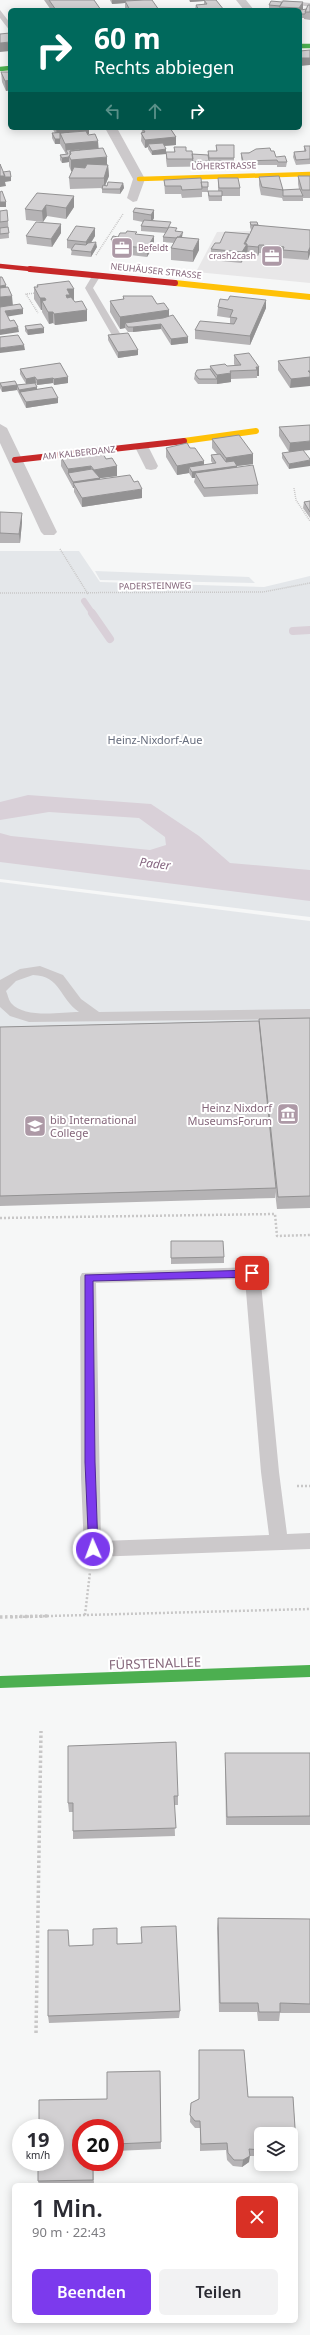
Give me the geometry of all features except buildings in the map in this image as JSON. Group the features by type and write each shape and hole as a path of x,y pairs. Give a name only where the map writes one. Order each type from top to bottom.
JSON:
{"street":[{"path":"241,0 247,8"},
{"path":"112,130 139,178 133,198"},
{"name":"LÖHERSTRASSE","path":"139,178 310,174"},
{"name":"NEUHÄUSER STRASSE","path":"0,266 310,297"},
{"path":"0,428 49,532"},
{"name":"AM KALBERDANZ","path":"15,460 142,447 256,431"},
{"path":"142,447 151,466"},
{"name":"FÜRSTENALLEE","path":"0,1682 310,1671"}],"lane":[{"path":"284,0 310,5"},
{"path":"0,12 8,26"},
{"path":"97,276 89,288 116,335"},
{"path":"0,989 4,983 19,973 28,970 48,972 62,982 74,1001 94,1015"},
{"path":"0,993 5,1005 18,1016 310,1014"},
{"path":"279,1542 270,1472 252,1273 88,1277 90,1469 93,1549 310,1541"}],"path":[{"path":"84,274 133,198"},
{"path":"38,313 26,294 40,293"},
{"path":"294,488 296,500 310,521"},
{"path":"49,532 88,594"},
{"name":"PADERSTEINWEG","path":"0,593 88,594 263,592 310,583"},
{"path":"0,1218 275,1214 277,1236 310,1236"},
{"path":"297,1486 310,1486"},
{"path":"85,1615 93,1549"},
{"path":"0,1617 310,1609"},
{"path":"36,2033 41,1731"}],"shaded area":[{"path":"310,229 310,283 196,272 217,232"}],"green space":[{"name":"Heinz-Nixdorf-Aue","path":"0,551 79,551 100,582 264,587 310,576 310,917 0,879"},
{"path":"95,571 249,577 255,583 100,580"},
{"path":"0,882 310,921 310,1022 0,1027"}],"water":[{"name":"Pader","path":"28,795 151,804 199,836 230,863 310,870 310,901 0,862 0,833 11,836 150,850 166,845 165,837 139,818 49,812 0,820 0,802"}],"waterway":[{"path":"84,601 93,614"},
{"path":"92,613 110,639"},
{"path":"293,631 310,630"}],"traffic: fast":[{"path":"302,46 310,46"},
{"path":"0,69 8,68"},
{"path":"0,1682 310,1671"}],"traffic: slow":[{"path":"139,179 310,174"},
{"path":"175,283 310,297"},
{"path":"184,441 256,431"}],"traffic: jam":[{"path":"0,266 175,283"},
{"path":"15,460 184,441"}],"place":[{"name":"Befeldt","path":"122,248"},
{"name":"crash2cash","path":"272,256"},
{"name":"Heinz Nixdorf MuseumsForum","path":"288,1114"},
{"name":"bib International College","path":"35,1126"}],"route":[{"path":"93,1549 90,1462 88,1277 252,1273"}]}
